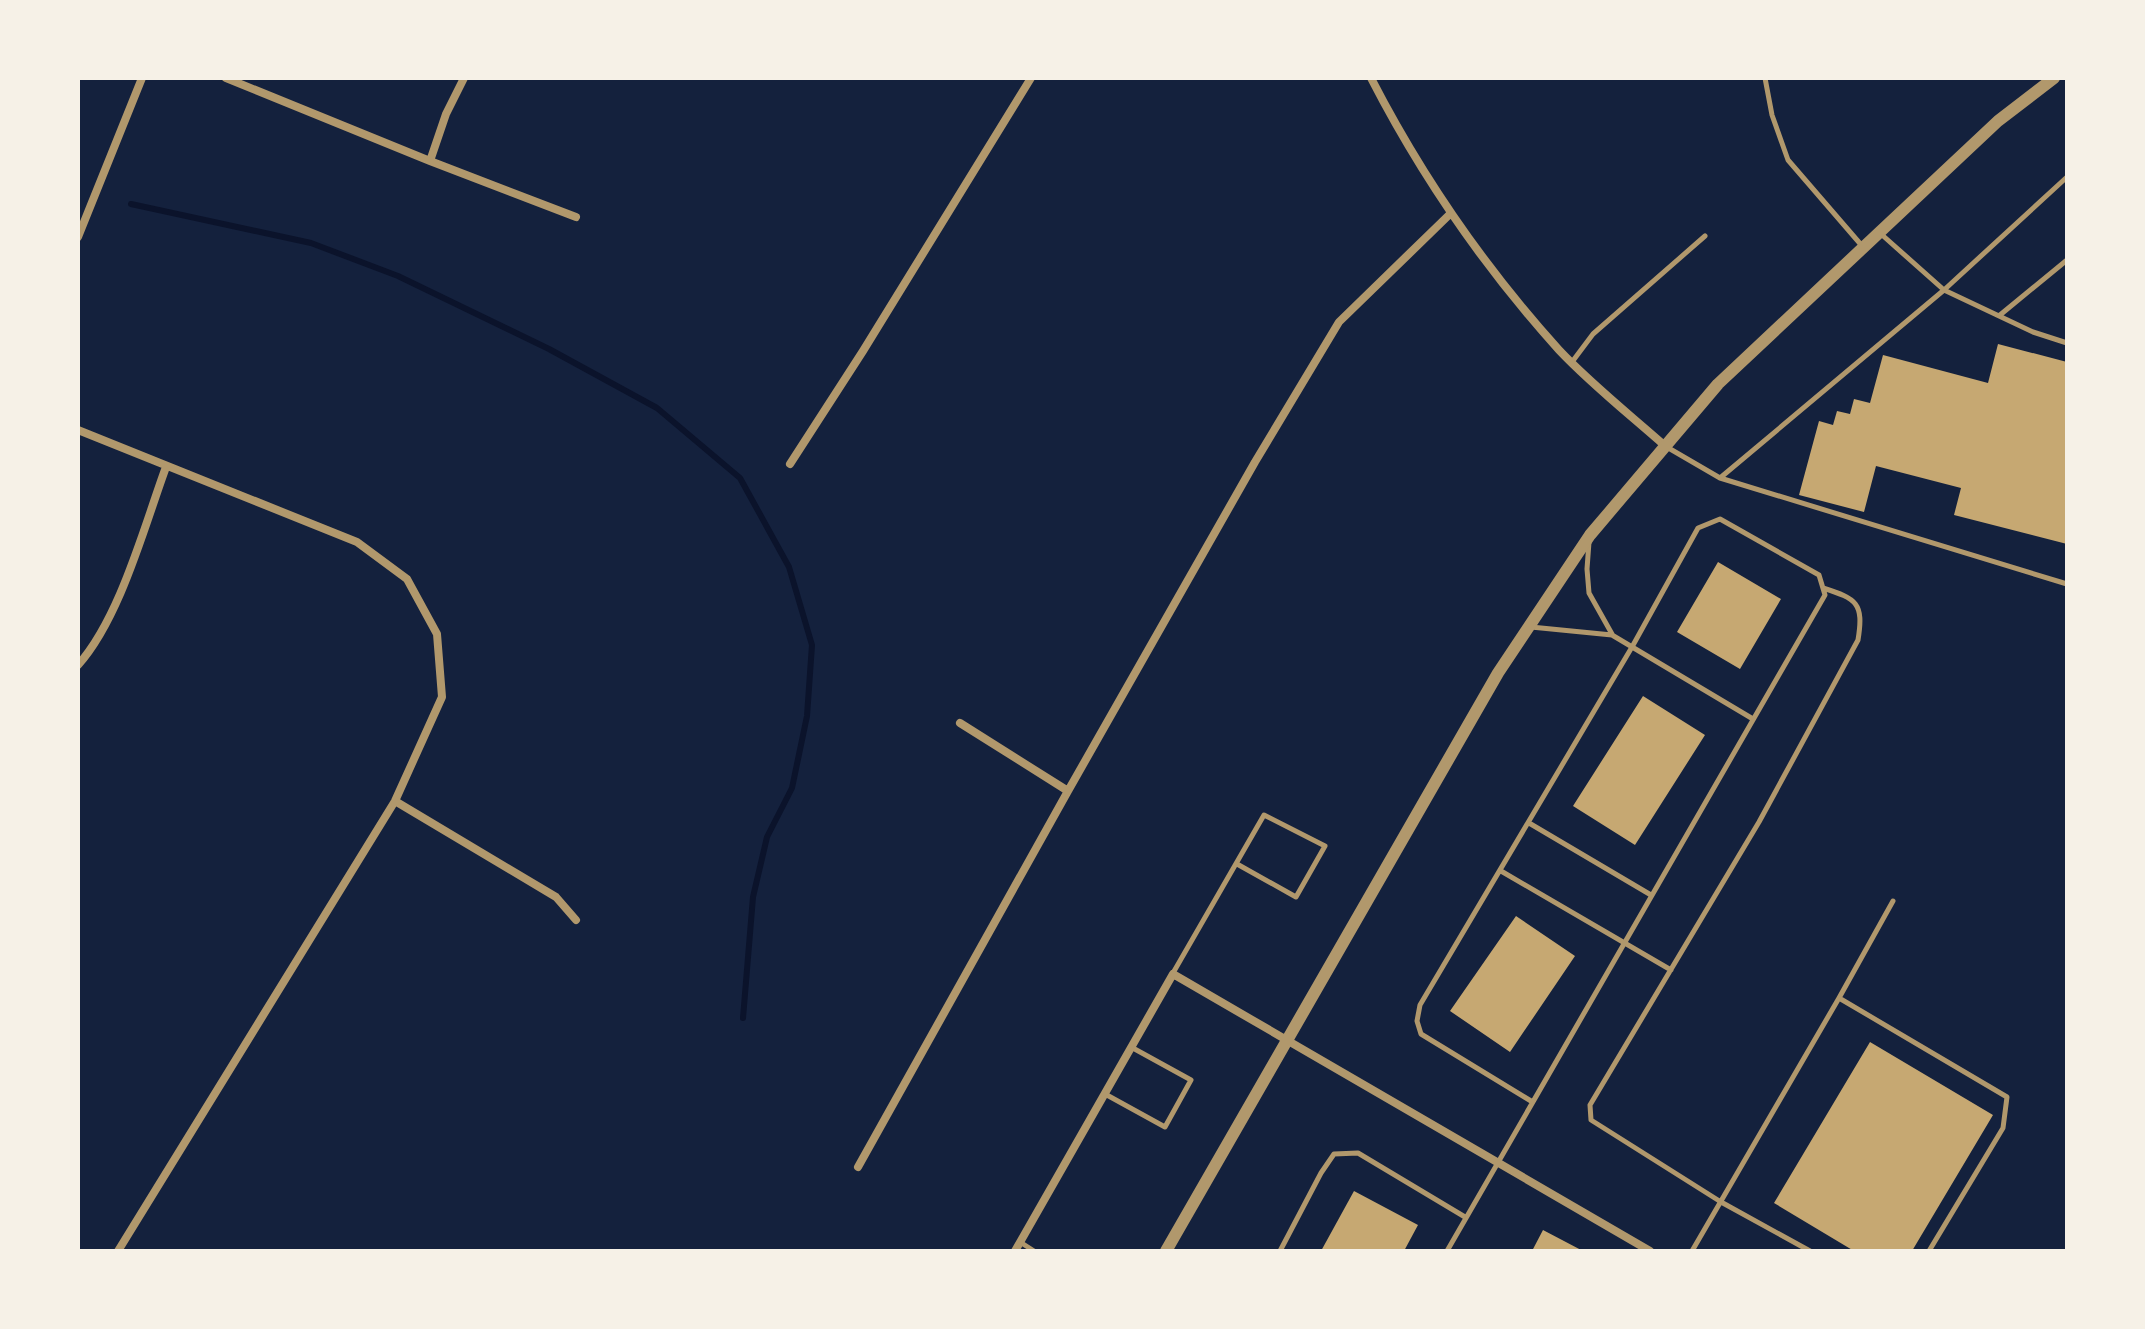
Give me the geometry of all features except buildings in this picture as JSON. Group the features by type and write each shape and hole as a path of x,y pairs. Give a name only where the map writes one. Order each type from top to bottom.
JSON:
{"street":[{"path":"78,237 142,78"},
{"path":"226,78 576,217"},
{"path":"430,161 446,114 464,78"},
{"path":"790,464 1031,78"},
{"path":"1371,78 1450,214 1502,283 1572,362 1664,445"},
{"path":"1166,1251 1498,673 1590,535 1718,384 1998,121 2054,78"},
{"path":"858,1167 1255,462 1339,322 1450,214"},
{"path":"78,430 357,542 407,579 437,634 442,697 395,801 118,1251"},
{"path":"78,665 116,602 166,467"},
{"path":"960,723 1068,791"},
{"path":"395,801 556,897 576,920"},
{"path":"1018,1247 1173,974 1650,1251"}],"lane":[{"path":"1765,78 1772,115 1788,160 1863,248"},
{"path":"1720,478 1944,290 2067,177"},
{"path":"1880,233 1944,290 2033,332 2067,343"},
{"path":"1572,362 1593,334 1705,236"},
{"path":"1999,316 2067,260"},
{"path":"1664,445 1720,478 2067,584"},
{"path":"1447,1251 1825,595 1819,575 1720,519 1698,528 1632,647 1420,1005 1417,1021 1421,1034 1531,1101"},
{"path":"1590,535 1587,569 1589,593 1612,635"},
{"path":"1810,1251 1721,1202 1591,1120 1590,1105 1759,822 1858,640 1861,619 1858,605 1848,596 1822,587"},
{"path":"1530,627 1612,635 1753,719"},
{"path":"1173,974 1264,815 1325,846 1296,897 1237,864"},
{"path":"1529,823 1651,895"},
{"path":"1501,871 1671,970"},
{"path":"1692,1251 1893,901"},
{"path":"1839,998 2007,1097 2003,1128 1929,1251"},
{"path":"1105,1094 1165,1127 1191,1080 1131,1047"},
{"path":"1280,1251 1334,1154 1358,1153 1465,1217"},
{"path":"1018,1247 1034,1251"}],"waterway":[{"path":"131,204 311,243 398,276 549,349 657,408 740,478 789,567 812,645 807,716 792,788 767,837 753,897 743,1018"}]}
